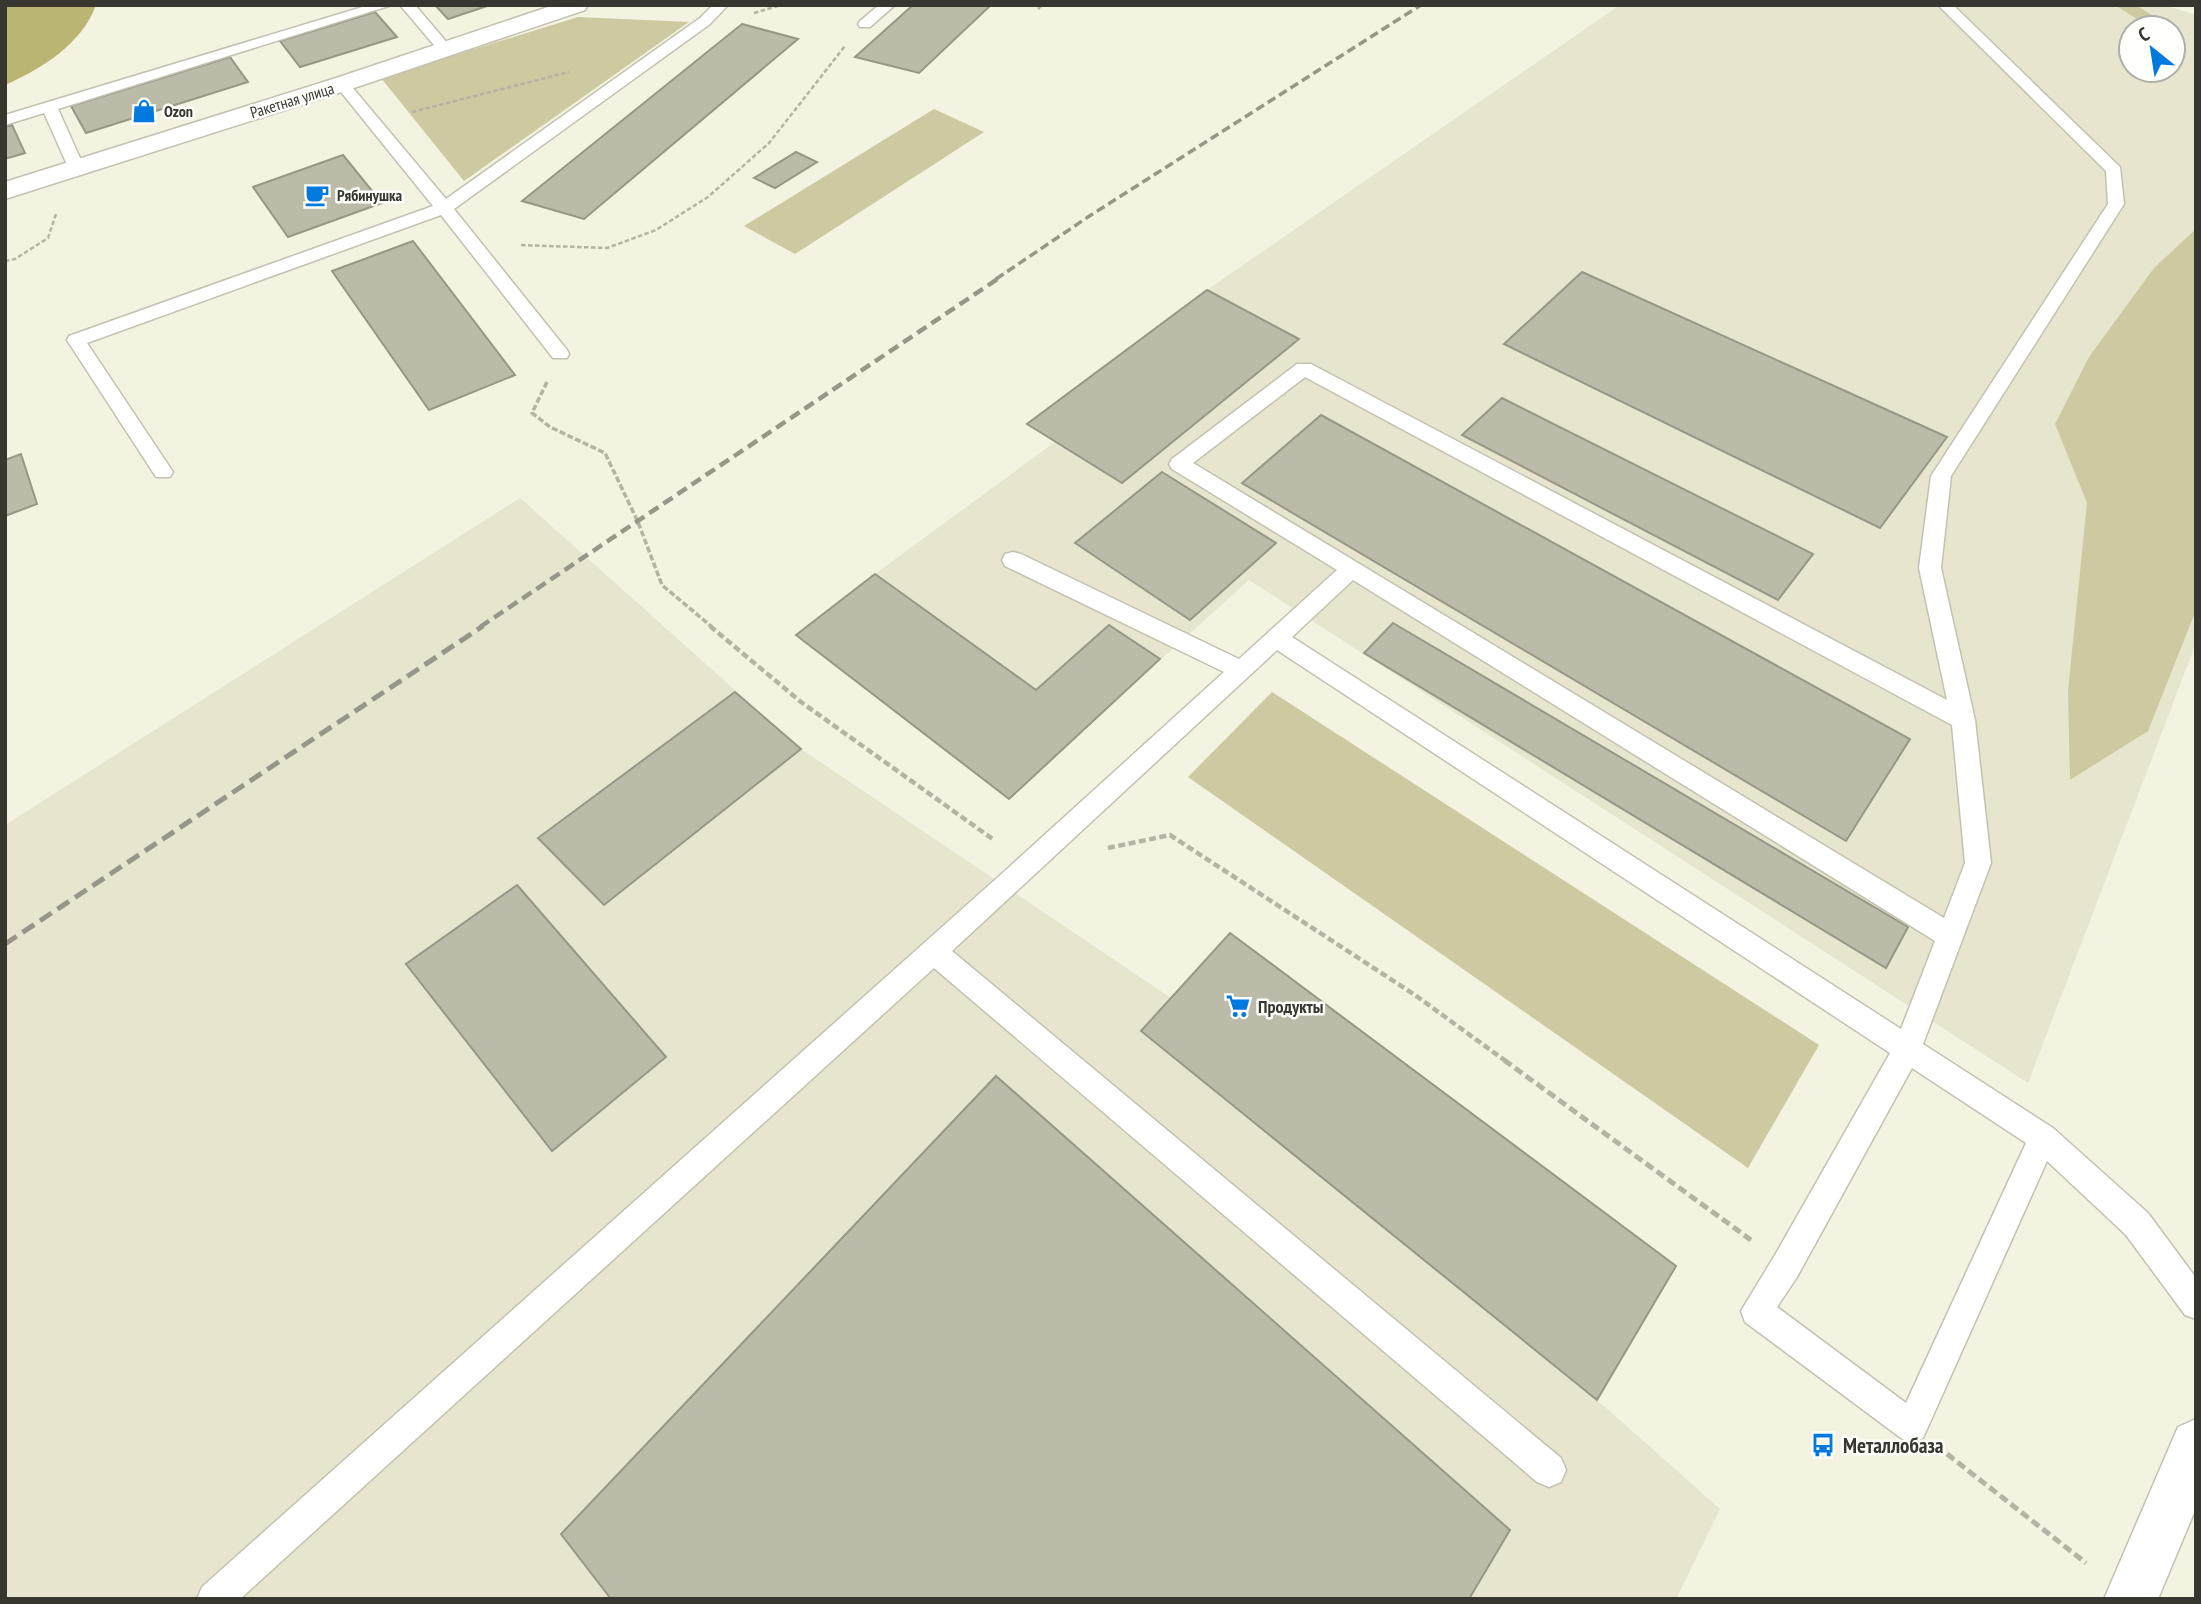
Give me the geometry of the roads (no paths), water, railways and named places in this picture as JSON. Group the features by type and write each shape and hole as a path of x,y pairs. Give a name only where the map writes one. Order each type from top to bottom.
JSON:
{"street":[{"name":"Ракетная улица","path":"5,191 342,84 577,5"},
{"path":"2131,1598 2196,1445"}],"lane":[{"path":"5,120 385,5"},
{"path":"407,5 444,48"},
{"path":"163,472 76,340 444,208 705,21 721,5"},
{"path":"864,24 888,5"},
{"path":"1945,5 2114,170 2116,204 1941,476 1930,568 1963,720 1978,863 1907,1049 1786,1266 1756,1311 1912,1427 2043,1138"},
{"path":"342,84 560,354"},
{"path":"50,108 77,169"},
{"path":"1950,936 1179,464 1304,368 1963,720"},
{"path":"1013,560 1241,670"},
{"path":"214,1599 1352,569"},
{"path":"1276,638 2043,1138 2137,1224 2196,1304"},
{"path":"933,951 1549,1470"}],"railway":[{"path":"996,279 1091,215 1421,5"},
{"path":"480,627 999,278"},
{"path":"5,944 483,626"}],"place":[{"name":"Ozon","path":"144,111"},
{"name":"Рябинушка","path":"317,195"},
{"name":"Продукты","path":"1238,1006"},
{"name":"Металлобаза","path":"1823,1445"}]}
